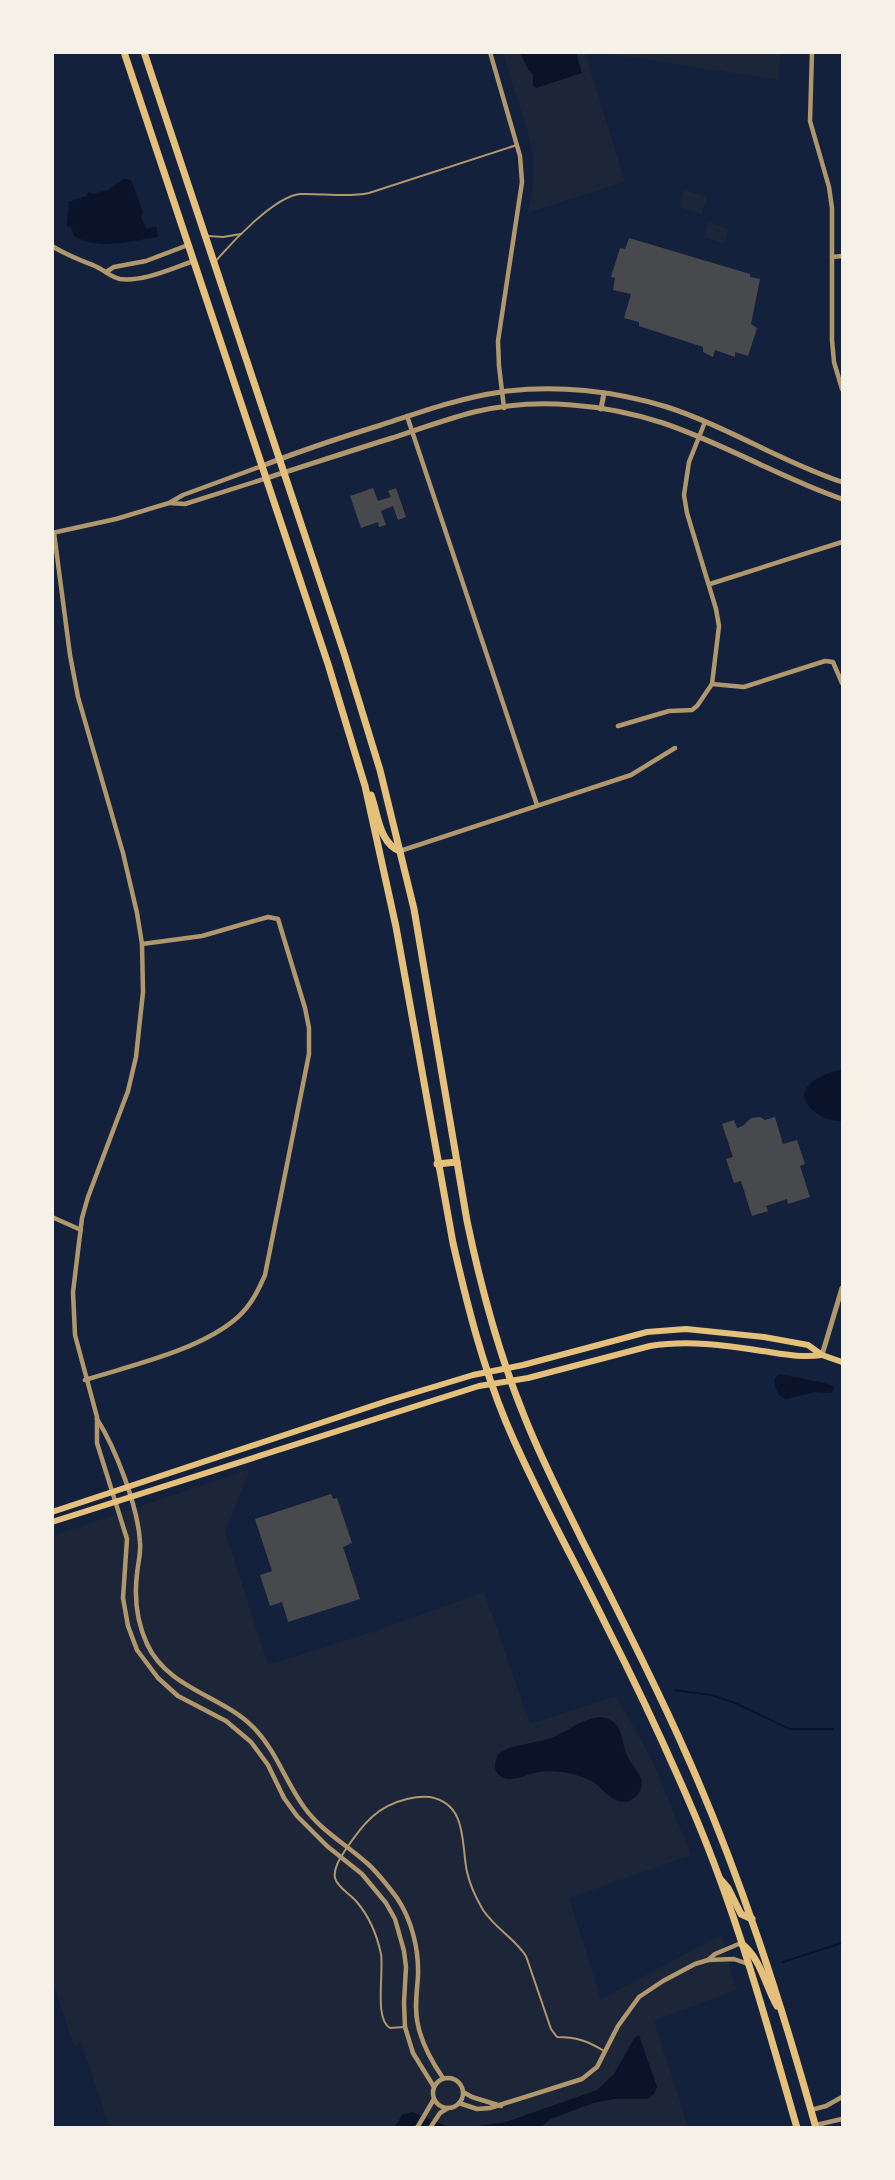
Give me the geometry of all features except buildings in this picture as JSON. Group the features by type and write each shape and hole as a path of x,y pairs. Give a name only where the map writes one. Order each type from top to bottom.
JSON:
{"main road":[{"path":"124,52 267,478 331,673 365,786 396,927 437,1164 464,1292 492,1385 534,1484 609,1631 696,1818 748,1964 797,2127"},
{"path":"144,52 380,770 414,909 476,1262 507,1369 550,1477 641,1657 714,1817 752,1919 816,2126"},
{"path":"365,786 370,792 384,838 394,849 400,851"},
{"path":"437,1164 457,1162"},
{"path":"52,1512 387,1401 488,1372 667,1329 708,1330 808,1344 822,1355 843,1362"},
{"path":"52,1522 479,1386 511,1381 629,1351 668,1343 731,1347 804,1358 822,1355"},
{"path":"719,1878 728,1888 741,1914 752,1919"},
{"path":"741,1943 755,1956 764,1980 782,2013"}],"street":[{"path":"490,52 520,156 522,182 498,341 504,408"},
{"path":"812,52 810,120 829,188 832,208 832,340 834,363 843,389"},
{"path":"106,272 114,267 146,261 188,245"},
{"path":"52,246 80,262 121,279 135,278 194,261"},
{"path":"832,256 843,256"},
{"path":"443,2078 426,2051 418,2025 416,2012 417,1956 415,1941 406,1914 380,1876 320,1826 303,1806 270,1747 252,1726 231,1710 179,1681 168,1671 152,1652 136,1610 135,1587 140,1544 126,1487 108,1437 97,1419 85,1380 75,1335 73,1292 88,1197 128,1091 136,1057 143,992 142,944 123,853 78,697 53,533 116,519 169,503 183,495 279,459 407,416 502,392 537,390 604,393 667,408 705,422 812,471 843,482"},
{"path":"601,409 604,393"},
{"path":"169,503 185,504 476,412 549,405 624,412 700,436 799,483 843,499"},
{"path":"407,416 537,805"},
{"path":"618,726 669,711 692,710 712,684 719,626 710,584 687,513 684,495 689,462 705,422"},
{"path":"710,584 843,542"},
{"path":"712,684 744,687 825,661 833,662 843,683"},
{"path":"400,851 631,775 675,748"},
{"path":"85,1380 199,1341 228,1325 251,1302 265,1275 309,1054 309,1028 305,1008 278,918 268,917 202,936 142,944"},
{"path":"52,1217 81,1230"},
{"path":"822,1355 843,1288"},
{"path":"97,1419 97,1443 127,1539 123,1585 125,1614 132,1639 141,1658 168,1688 226,1721 251,1743 268,1765 290,1808 312,1833 362,1874 378,1891 397,1927 406,1967 405,2027 413,2053 434,2087 434,2099 417,2127"},
{"path":"141,1658 152,1652"},
{"path":"708,1960 715,1954 741,1943"},
{"path":"430,2127 440,2113 459,2103 477,2109 501,2106 582,2079 597,2067 618,2026 639,1997 663,1981 695,1964 708,1960 734,1959 748,1964"},
{"path":"434,2087 443,2078"},
{"path":"443,2078 459,2082 463,2092 472,2097 501,2106"},
{"path":"459,2103 463,2092"},
{"path":"811,2110 826,2106 843,2097"},
{"path":"434,2099 438,2104 448,2108"},
{"path":"816,2126 843,2119"}],"lane":[{"path":"214,264 225,250 264,213 288,196 300,194 352,196 369,193 517,145"},
{"path":"204,235 223,237 244,233"},
{"path":"405,2027 390,2028 383,2022 381,2006 383,1973 378,1942 364,1912 337,1883 335,1870 341,1857 369,1817 386,1806 418,1797 429,1797 446,1804 458,1818 462,1828 468,1873 477,1898 490,1919 520,1947 526,1956 550,2030 557,2037 575,2037 588,2041 604,2051"}],"shaded area":[{"path":"503,53 520,53 533,75 533,83 582,73 576,53 585,53 625,182 527,213 533,185 533,157"},
{"path":"520,53 576,53 582,73 536,88 533,86 533,75"},
{"path":"605,53 781,53 778,80"},
{"path":"124,179 131,180 143,212 141,217 146,229 156,226 158,237 105,244 84,241 74,236 71,227 67,226 68,202 86,196 89,192 93,194 108,190"},
{"path":"684,190 707,197 702,214 679,207"},
{"path":"708,222 729,229 724,244 704,237"},
{"path":"842,1069 842,1121 834,1121 811,1109 804,1096 812,1082"},
{"path":"779,1374 825,1383 833,1386 834,1390 831,1393 815,1392 786,1399 780,1396 776,1388 775,1378"},
{"path":"250,1469 225,1532 268,1665 372,1632 484,1592 530,1724 616,1696 652,1760 691,1855 569,1898 601,1999 721,1935 736,1990 654,2021 688,2127 113,2128 111,2124 108,2124 82,2043 74,2046 53,1983 52,1536"},
{"path":"601,1717 612,1721 619,1728 627,1754 641,1778 640,1791 628,1801 617,1800 592,1781 569,1773 541,1772 509,1779 499,1776 496,1771 497,1758 503,1751 551,1738 582,1722"},
{"path":"639,2035 657,2087 654,2094 647,2099 614,2099 593,2103 551,2119 541,2127 470,2127 506,2122 597,2090 614,2074 635,2037"},
{"path":"412,2112 453,2127 394,2128 402,2115"}],"waterway":[{"path":"675,1690 711,1695 735,1703 790,1729 833,1729"},
{"path":"783,1962 842,1943"}]}
